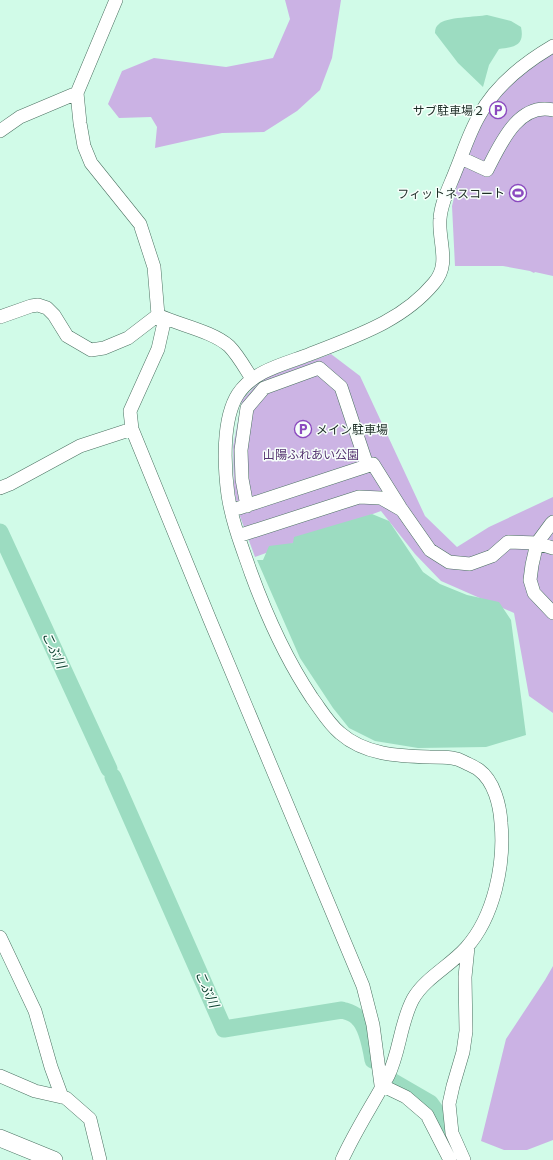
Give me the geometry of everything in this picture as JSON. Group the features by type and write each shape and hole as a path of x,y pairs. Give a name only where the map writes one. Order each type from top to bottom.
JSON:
{"main road":[{"path":"0,1138 54,1160"}],"street":[{"path":"116,0 77,93 84,146 91,163 140,224 154,267 162,317 158,349 130,411 132,429 216,635 363,986 373,1025 381,1085"},
{"path":"342,1160 381,1085 389,1074 407,1012 414,996 426,983 468,947 486,917 497,885 502,853 501,823 498,802 490,783 481,771 456,758 404,756 378,753 356,744 340,733 324,716 300,680 271,625 238,536 228,497 226,468 226,438 230,409 239,392 248,381 263,372 351,338 385,323 407,309 429,290 440,276 444,256 439,223 442,205 479,116 496,91 529,61 553,46"},
{"path":"0,131 20,117 77,93"},
{"path":"461,158 487,170 510,127 527,113 550,106"},
{"path":"0,316 30,306 47,308 54,315 67,336 92,350 104,348 128,338 162,317"},
{"path":"162,317 219,340 229,347 241,360 252,379"},
{"path":"312,353 319,368 341,387 367,466"},
{"path":"247,506 242,479 241,450 247,408 264,388 319,368"},
{"path":"0,488 80,446 132,429"},
{"path":"232,511 372,464 430,550 449,562 470,564 492,556 508,542 537,543 553,548"},
{"path":"238,536 359,497 381,498 402,510"},
{"path":"553,522 537,543 530,580 534,593 553,613"},
{"path":"0,937 35,1011 51,1067 62,1097"},
{"path":"464,1160 452,1133 449,1104 452,1086 463,1052 466,1031 465,977 468,947"},
{"path":"0,1076 35,1091 66,1098 90,1119 100,1160"},
{"path":"381,1085 406,1097 427,1115 450,1160"}],"green space":[{"path":"553,53 553,276 503,266 455,266 452,206 461,169 479,124 500,96 521,75"},
{"name":"山陽ふれあい公園","path":"331,354 360,376 425,516 457,547 489,527 553,497 553,713 529,696 514,613 441,581 415,554 381,511 255,557 238,511 234,488 233,447 242,400 262,379"}],"shaded area":[{"path":"285,0 341,0 332,58 320,90 297,111 264,132 222,133 155,148 157,127 151,117 119,118 108,104 122,71 154,58 226,67 273,58 290,19"},
{"path":"487,15 511,21 521,27 522,33 520,42 514,46 499,49 489,65 483,87 458,63 435,32 438,25 448,20"},
{"path":"372,514 389,521 423,572 440,584 467,595 499,602 511,620 526,735 486,747 418,748 375,741 349,728 333,708 300,658 257,560 263,560 269,546 293,543 294,537"},
{"path":"553,966 553,1140 527,1150 504,1150 481,1141 506,1039"}],"waterway":[{"name":"こぶ川","path":"0,532 109,769"},
{"name":"こぶ川","path":"113,777 224,1029 342,1010 355,1016 363,1025 368,1037 373,1060"},
{"name":"こぶ川","path":"392,1081 430,1103 438,1114 454,1153"}],"place":[{"name":"サブ駐車場２","path":"498,110"},
{"name":"フィットネスコート","path":"518,193"},
{"name":"メイン駐車場","path":"303,429"}]}
